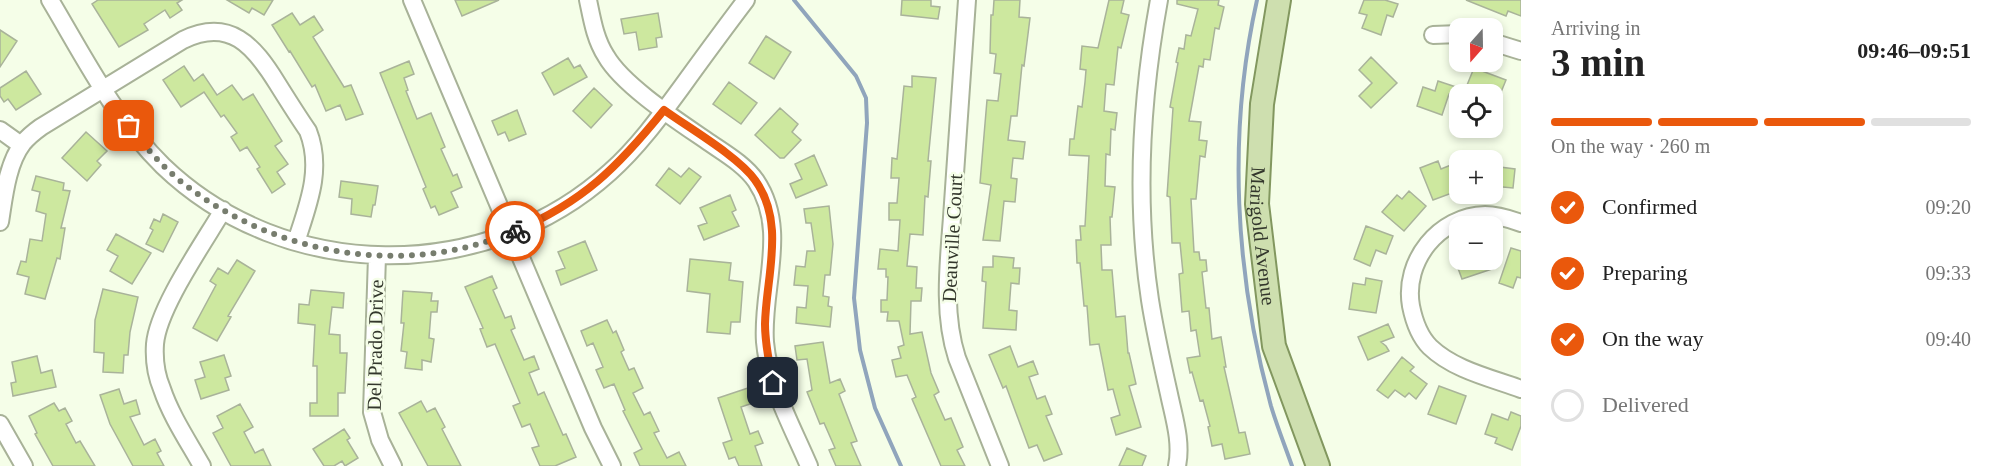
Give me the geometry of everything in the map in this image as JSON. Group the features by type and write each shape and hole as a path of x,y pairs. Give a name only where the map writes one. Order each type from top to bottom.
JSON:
{"main road":[{"name":"Marigold Avenue","path":"1279,0 1262,104 1257,204 1274,346 1318,466"}],"street":[{"path":"50,0 103,89 129,126 151,154 178,179 223,210 251,225 296,242 339,252 378,256 406,256 450,251 490,241 558,210 598,182 632,150 746,0"},
{"path":"412,0 593,428 612,466"},
{"path":"588,0 595,32 606,58 626,80 736,162 755,180 765,200 772,231 765,343 773,383 808,466"},
{"name":"Deauville Court","path":"967,0 951,235 948,319 957,358 1000,466"},
{"path":"1159,0 1149,60 1141,175 1146,272 1154,324 1178,433 1177,466"},
{"path":"0,222 11,170 21,145 41,127 183,40 201,33 214,32 228,34 250,46 261,58 308,130 315,159 313,184 296,242"},
{"path":"1433,35 1449,34"},
{"path":"1503,45 1521,51"},
{"path":"0,130 21,145"},
{"path":"202,466 164,394 157,374 155,345 166,309 223,210"},
{"path":"1521,223 1486,215 1466,218 1449,226 1431,241 1420,256 1410,291 1418,330 1431,347 1459,366 1521,389"},
{"name":"Del Prado Drive","path":"378,256 372,412 380,440 393,466"},
{"path":"0,424 24,466"}],"building":[{"path":"98,0 182,0 177,3 182,10 170,18 165,10 144,24 148,30 119,47 92,4"},
{"path":"227,0 273,0 264,15 252,8 249,13"},
{"path":"455,0 499,0 462,16"},
{"path":"902,0 931,0 931,6 940,7 938,19 901,15"},
{"path":"994,0 1020,0 1019,17 1030,18 1017,116 1011,116 1008,140 1025,142 1023,159 1013,158 1011,178 1017,179 1015,202 1004,201 1000,241 983,240 991,185 980,183 987,100 998,101 1001,74 994,73 996,54 990,53 991,15 993,15"},
{"path":"1109,0 1124,0 1121,13 1129,15 1121,48 1118,47 1114,85 1106,84 1104,111 1117,113 1115,130 1111,129 1110,155 1106,154 1105,186 1115,187 1112,217 1110,217 1111,245 1101,245 1102,270 1112,270 1116,317 1125,316 1128,353 1136,384 1129,386 1141,427 1116,435 1111,418 1120,415 1113,389 1108,390 1099,344 1090,345 1087,306 1084,306 1080,263 1077,263 1076,240 1081,240 1080,226 1085,226 1089,156 1069,155 1070,139 1074,139 1078,106 1082,107 1085,82 1086,70 1080,69 1082,46 1098,48"},
{"path":"1177,0 1219,0 1218,5 1224,7 1219,29 1215,28 1210,60 1204,59 1203,67 1199,66 1189,121 1201,122 1199,140 1207,141 1205,157 1200,156 1196,199 1191,199 1194,252 1199,252 1200,260 1206,260 1207,271 1202,272 1212,339 1221,337 1226,367 1224,367 1239,433 1245,432 1250,454 1225,459 1222,444 1212,446 1208,427 1210,426 1203,400 1200,401 1192,372 1190,373 1187,358 1200,356 1196,330 1191,331 1189,311 1182,312 1179,274 1183,273 1180,243 1172,243 1170,197 1167,196 1173,108 1170,107 1178,63 1176,62 1179,48 1184,49 1186,35 1191,36 1198,9 1177,4"},
{"path":"1364,0 1385,0 1398,4 1393,17 1387,15 1381,35 1362,28 1367,15 1359,13"},
{"path":"1466,0 1521,0 1521,16 1508,11 1506,16"},
{"path":"292,13 300,25 314,16 323,30 313,37 344,87 351,85 363,114 346,120 340,105 326,111 315,85 312,87 272,25"},
{"path":"658,13 662,37 656,38 657,47 639,50 636,32 624,34 621,19"},
{"path":"0,30 17,41 0,67"},
{"path":"766,36 791,52 774,79 749,63"},
{"path":"1371,57 1397,83 1371,108 1359,96 1372,83 1359,70"},
{"path":"568,58 574,68 580,65 587,77 554,95 542,73"},
{"path":"409,61 414,74 404,78 408,90 406,91 417,119 431,113 445,147 441,149 453,176 457,174 462,187 451,192 458,207 439,215 435,206 431,208 423,189 426,187 380,73"},
{"path":"184,66 194,81 203,74 217,95 232,85 243,100 253,94 282,141 275,146 288,164 277,172 285,184 272,193 257,169 260,167 247,147 240,151 231,137 237,133 224,115 221,117 204,92 181,107 163,80"},
{"path":"26,71 41,94 16,110 8,99 4,102 0,96 0,88"},
{"path":"1472,72 1485,72 1506,80 1503,87 1503,84 1467,84"},
{"path":"912,76 936,78 928,161 931,161 928,197 925,196 923,235 910,234 907,266 917,267 916,288 922,288 921,301 911,301 910,334 922,332 931,373 939,392 934,395 945,420 951,418 963,447 957,450 965,466 941,466 912,399 916,397 907,375 896,377 892,360 901,358 898,347 904,345 899,321 887,321 888,312 881,312 881,300 887,300 888,277 886,277 886,269 878,269 880,249 898,251 900,220 889,220 889,203 897,203 899,178 891,178 892,158 897,159 904,86 912,87"},
{"path":"1438,81 1449,85 1449,94 1442,115 1417,106 1423,87 1435,91"},
{"path":"729,82 757,103 741,124 713,104"},
{"path":"594,88 612,105 591,128 573,111"},
{"path":"780,108 798,124 792,132 801,140 784,158 780,158 755,135"},
{"path":"517,110 526,134 509,141 505,132 498,135 492,121"},
{"path":"86,132 107,151 97,161 101,165 87,181 62,158"},
{"path":"814,155 827,185 796,198 790,184 802,179 795,164"},
{"path":"1438,161 1441,169 1449,166 1449,194 1433,200 1420,168"},
{"path":"1503,167 1515,169 1513,188 1503,187"},
{"path":"669,168 681,177 689,168 701,177 680,204 656,185"},
{"path":"36,176 64,183 63,190 70,191 61,228 65,228 60,259 57,258 45,299 25,294 29,277 17,274 21,261 26,262 30,239 42,241 46,214 36,211 40,192 32,190"},
{"path":"341,181 378,186 371,217 351,214 352,199 339,197"},
{"path":"1409,191 1426,206 1404,231 1382,212 1397,195 1402,199"},
{"path":"730,195 736,210 732,212 739,226 704,240 698,226 707,223 700,208"},
{"path":"829,206 833,244 830,275 825,275 823,296 829,297 828,306 832,307 830,327 796,323 797,307 806,308 808,286 794,285 796,266 805,267 807,251 815,251 811,223 806,223 804,209"},
{"path":"163,214 178,222 163,252 146,244 153,230 150,228 154,219 160,222"},
{"path":"1366,226 1393,236 1386,254 1376,250 1370,266 1354,259"},
{"path":"116,234 151,253 132,284 110,271 118,256 107,250"},
{"path":"585,241 597,270 561,285 556,271 565,268 558,252"},
{"path":"1511,248 1521,251 1521,278 1517,277 1513,288 1499,283"},
{"path":"993,256 1014,258 1013,268 1020,268 1019,284 1011,283 1009,310 1017,311 1016,330 983,328 986,282 982,281 983,267 993,267"},
{"path":"690,259 731,263 729,280 743,282 740,322 731,322 730,334 707,332 710,294 687,291"},
{"path":"237,260 255,271 228,316 231,317 217,341 193,328 216,285 210,281 218,268 228,274"},
{"path":"1459,270 1489,270 1462,279"},
{"path":"492,276 497,288 493,290 505,318 511,316 515,328 511,330 524,360 534,356 539,369 529,373 538,395 544,392 563,435 566,434 576,457 555,466 540,466 532,448 539,446 530,424 522,427 513,406 520,403 495,344 487,347 480,329 483,328 465,287"},
{"path":"1366,278 1382,281 1376,313 1349,309 1353,283 1365,285"},
{"path":"103,289 138,297 130,332 128,355 124,355 123,373 103,372 104,353 94,352 95,320"},
{"path":"311,290 344,293 343,308 332,307 329,334 340,335 340,353 347,353 345,393 338,393 338,416 310,416 310,403 317,403 317,366 313,366 315,325 298,323 299,304 309,305"},
{"path":"403,291 432,293 431,301 438,301 437,312 431,312 429,338 434,339 431,362 422,360 422,370 405,368 407,352 401,351 404,323 401,323"},
{"path":"607,320 613,333 616,331 624,350 621,352 629,370 634,368 643,388 633,393 644,415 650,412 659,431 654,433 667,458 679,452 686,466 640,466 634,453 642,449 623,411 625,410 614,384 604,388 596,370 603,367 593,343 587,346 581,331"},
{"path":"1388,324 1394,337 1381,342 1389,351 1368,360 1358,337"},
{"path":"823,342 830,383 840,379 845,391 839,394 857,441 851,443 861,466 836,466 829,450 835,448 824,423 820,424 807,392 812,390 807,359 797,360 795,346"},
{"path":"1010,346 1018,367 1033,361 1038,374 1029,377 1037,399 1045,396 1052,414 1046,416 1062,454 1044,461 1037,445 1029,448 1006,386 1003,388 989,355"},
{"path":"224,355 231,376 225,378 229,390 201,399 195,380 205,377 200,362"},
{"path":"37,356 41,373 52,370 56,387 13,396 11,383 16,382 12,362"},
{"path":"1402,357 1414,367 1410,371 1427,384 1416,399 1409,393 1405,397 1395,390 1388,398 1377,390"},
{"path":"1439,386 1466,396 1456,424 1428,414"},
{"path":"748,388 753,403 741,407 750,434 758,431 763,443 755,446 762,466 739,466 735,457 729,459 723,443 732,440 718,398"},
{"path":"119,389 124,404 136,400 140,414 130,417 144,445 155,439 161,451 157,453 164,466 133,466 110,424 100,395"},
{"path":"421,401 427,412 435,408 445,427 442,429 461,466 428,466 399,413"},
{"path":"54,403 59,411 65,408 72,421 66,424 76,443 80,441 95,466 53,466 35,434 37,433 29,416"},
{"path":"240,404 253,427 244,432 255,453 263,449 271,466 231,466 213,433 223,428 217,416"},
{"path":"1511,412 1521,416 1521,426 1512,450 1495,443 1497,438 1485,434 1492,414 1508,420"},
{"path":"344,429 350,438 347,440 358,458 345,466 342,461 334,466 324,466 313,449"},
{"path":"1127,448 1146,456 1142,466 1119,466"}],"waterway":[{"path":"794,0 856,76 866,98 867,123 854,298 860,350 875,408 901,466"},
{"path":"1257,0 1241,101 1239,204 1249,306 1259,356 1271,406 1292,466"}],"way so far":[{"path":"129,126 151,154 193,191 251,225 321,249 359,255 406,256 476,245 515,231"}],"route":[{"path":"515,231 571,203 598,182 632,150 664,110 736,162 755,180 765,200 772,231 765,343 773,383"}]}
